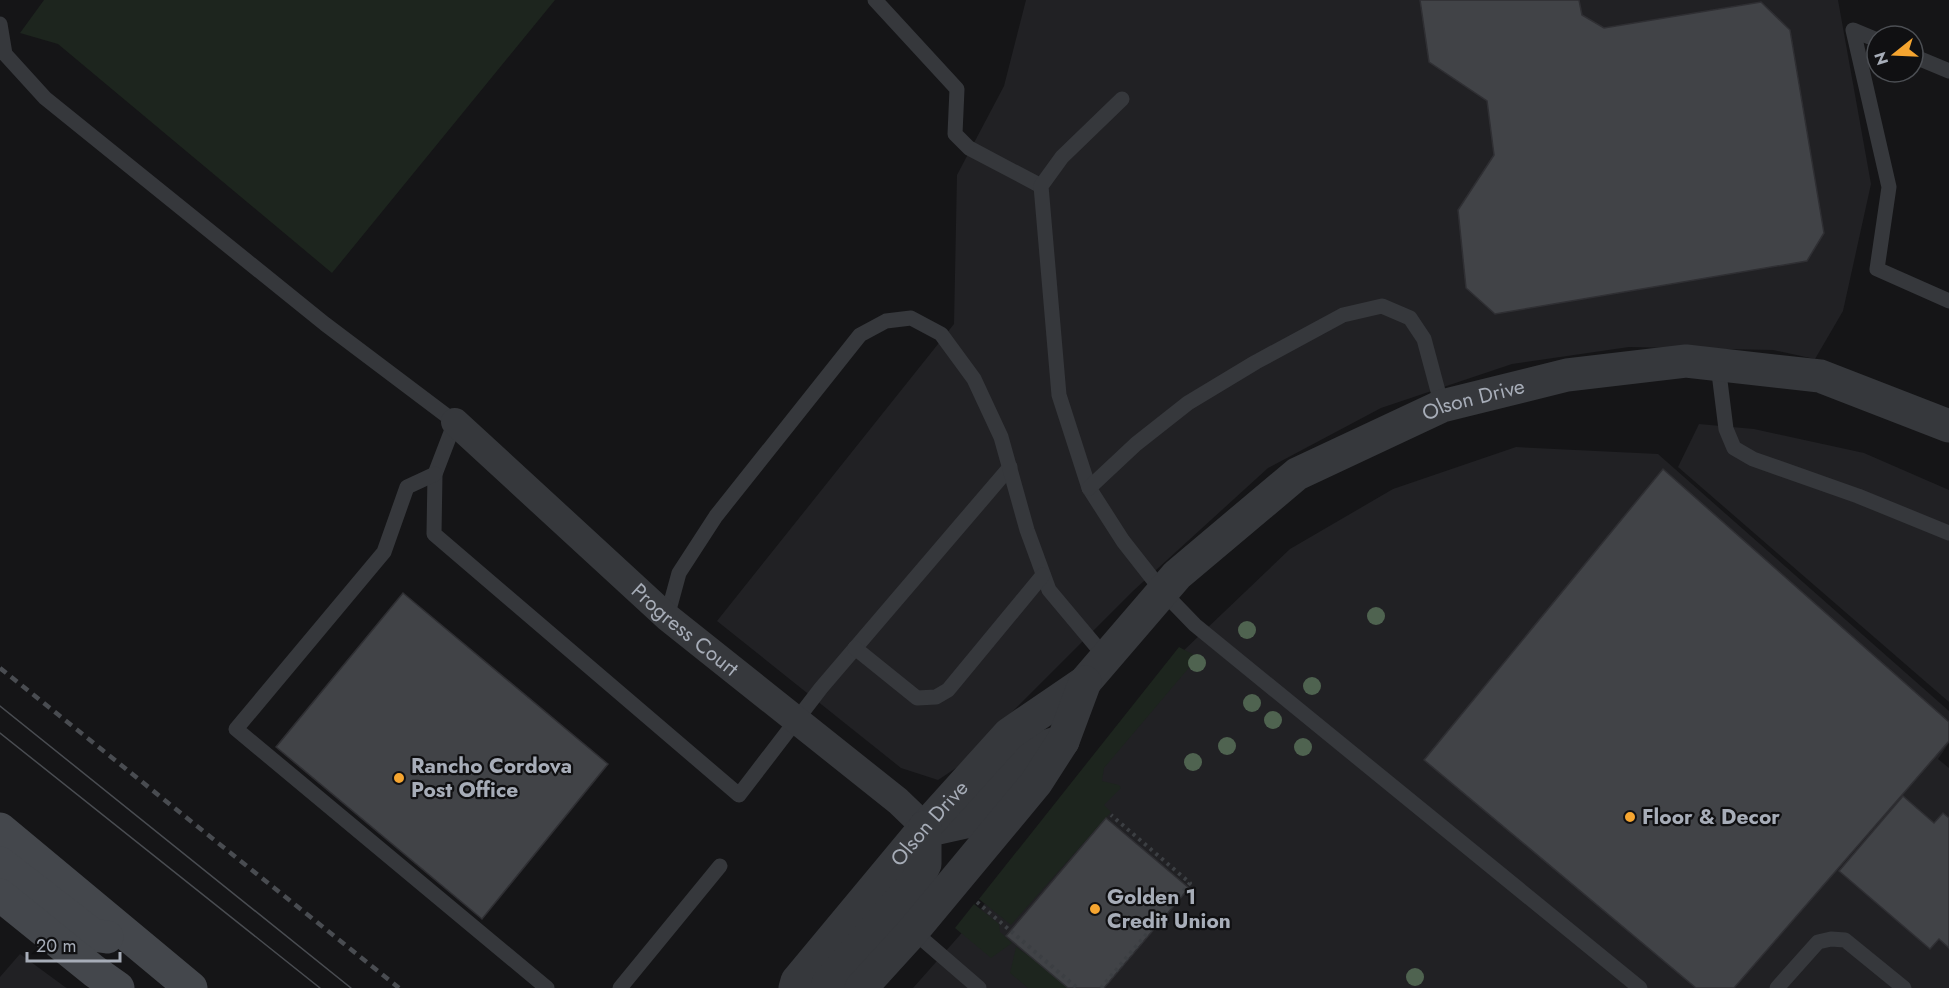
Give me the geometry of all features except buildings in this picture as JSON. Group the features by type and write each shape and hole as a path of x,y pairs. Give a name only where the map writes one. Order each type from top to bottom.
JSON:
{"main road":[{"path":"0,829 191,988"},
{"path":"0,863 93,934 136,942"},
{"path":"0,895 118,988"}],"street":[{"name":"Olson Drive","path":"795,988 797,981 926,827 1009,734 1095,670 1177,574 1298,474 1442,406 1567,375 1686,361 1820,376 1949,426"},
{"name":"Progress Court","path":"455,422 666,617 898,801 926,827"},
{"name":"Olson Drive","path":"861,988 913,931 1036,783 1063,741 1095,670"},
{"path":"828,988 828,983 917,882 925,864 926,827 939,828 966,822 1014,767 1034,750 1063,741"}],"lane":[{"path":"875,0 957,89 955,134 969,148 1041,186"},
{"path":"0,24 5,54 45,98 316,317 455,422 435,474 434,534 739,795 821,688 1010,467"},
{"path":"1865,35 1852,30 1889,187 1877,269 1949,301"},
{"path":"1925,61 1949,71"},
{"path":"1122,99 1062,157 1041,186 1059,395 1089,488 1123,541 1163,592 1195,625 1640,988"},
{"path":"1089,488 1136,444 1188,403 1256,362 1343,315 1382,306 1410,318 1424,339 1442,406"},
{"path":"666,617 679,573 716,516 860,335 886,321 911,318 941,334 974,379 1001,437 1027,531 1049,590 1095,670"},
{"path":"1718,365 1726,429 1734,448 1753,459 1858,496 1949,533"},
{"path":"435,474 407,487 384,552 236,729 548,988"},
{"path":"855,648 917,698 936,697 948,690 1043,575"},
{"path":"620,988 720,866"},
{"path":"913,931 979,988"},
{"path":"1777,988 1818,942 1831,939 1845,940 1904,988"}],"path":[{"path":"1101,988 1190,883 1111,815"},
{"path":"974,899 1077,988"}],"shaded area":[{"path":"44,0 555,0 332,273 58,44 20,33"},
{"path":"1026,0 1838,0 1871,184 1843,311 1815,359 1773,350 1629,347 1512,364 1381,408 1268,468 1133,591 956,768 938,780 901,768 717,621 954,324 957,175 1004,86"},
{"path":"1699,424 1754,429 1864,453 1949,490 1949,702 1678,467"},
{"path":"1516,447 1658,454 1949,711 1949,743 1938,759 1949,768 1949,988 913,988 960,935 1180,654 1290,549 1393,489"},
{"path":"1179,647 1198,657 1104,768 1102,781 1119,785 1121,788 1104,805 1111,812 1011,925 979,899"},
{"path":"974,904 999,924 1000,932 1012,943 991,958 955,928"},
{"path":"1016,947 1029,956 1033,956 1071,988 1028,988 1010,973"},
{"path":"20,954 67,988 0,988 0,977"}],"tram line":[{"path":"0,706 351,988"},
{"path":"0,733 320,988"}],"railway":[{"path":"0,668 399,988"}],"place":[{"name":"Rancho Cordova Post Office","path":"399,778"},
{"name":"Floor & Decor","path":"1630,817"},
{"name":"Golden 1 Credit Union","path":"1095,909"}]}
